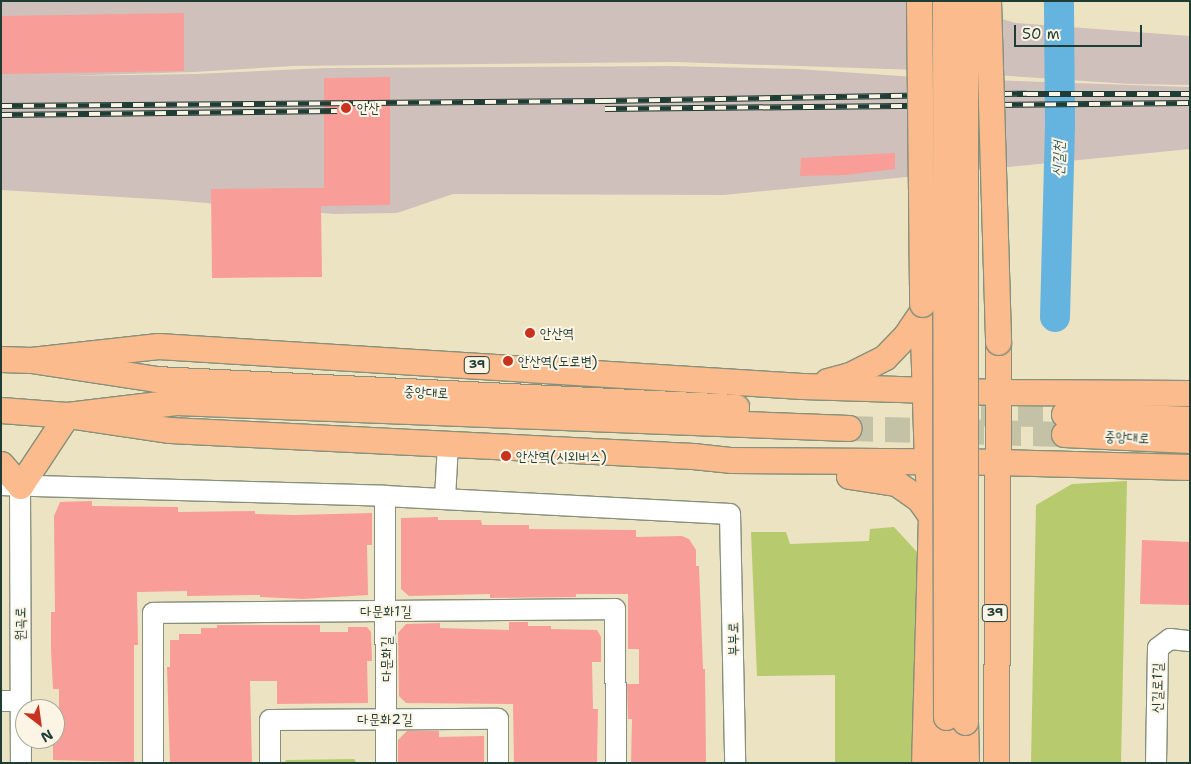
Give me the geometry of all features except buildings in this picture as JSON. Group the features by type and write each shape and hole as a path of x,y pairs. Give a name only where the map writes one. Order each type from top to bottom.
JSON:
{"main road":[{"path":"920,1 922,308 927,463 931,516 924,763"},
{"path":"945,1 955,719 966,763"},
{"path":"946,763 955,719 965,1"},
{"path":"988,1 998,342 996,392 1190,393"},
{"path":"802,386 850,375 884,358 906,335 922,308"},
{"name":"39","path":"30,360 158,346 802,386 996,392 996,763"},
{"name":"중앙대로","path":"1,359 30,360 156,379 850,420 176,402 67,416"},
{"path":"1,410 67,416 170,430 693,456 732,460 927,463 996,462 1190,467"},
{"path":"1,464 11,485 67,416"},
{"name":"중앙대로","path":"1190,419 1064,424 1190,440"},
{"path":"732,460 779,477 856,476 896,483 919,499 931,516"}],"street":[{"path":"11,485 445,498 448,445"},
{"name":"원곡로","path":"11,485 11,701 21,763"},
{"name":"다문화길","path":"386,496 386,763"},
{"name":"부부로","path":"445,498 730,514 735,763"},
{"name":"다문화1길","path":"153,763 153,613 615,610 616,763"},
{"name":"신길로1길","path":"1156,763 1158,648 1170,639 1190,641"},
{"name":"다문화2길","path":"270,763 270,720 498,719 498,763"}],"shaded area":[{"path":"1,1 939,1 1016,23 1190,36 1190,85 1130,84 918,70 675,62 293,66 194,72 61,76 195,74 325,68 671,66 798,69 930,78 1190,87 1190,149 724,195 453,194 397,213 334,214 171,200 1,190"}],"green space":[{"path":"1127,481 1121,763 1031,763 1036,505 1072,484"},
{"path":"894,527 918,553 920,763 835,763 835,675 757,676 751,532 786,532 790,544 869,541 870,529"},
{"path":"354,759 357,763 284,763 286,760"}],"waterway":[{"name":"신길천","path":"1055,317 1060,124 1059,1"}],"tunnel":[{"path":"944,413 1064,414"},
{"path":"848,428 1064,434"}],"railway":[{"path":"1,106 605,101 1027,94 1190,94"},
{"path":"605,109 1190,103"},
{"path":"1,115 337,111"}],"place":[{"name":"안산","path":"346,108"},
{"name":"안산역","path":"530,333"},
{"name":"안산역(도로변)","path":"508,361"},
{"name":"안산역(시외버스)","path":"506,456"}]}
